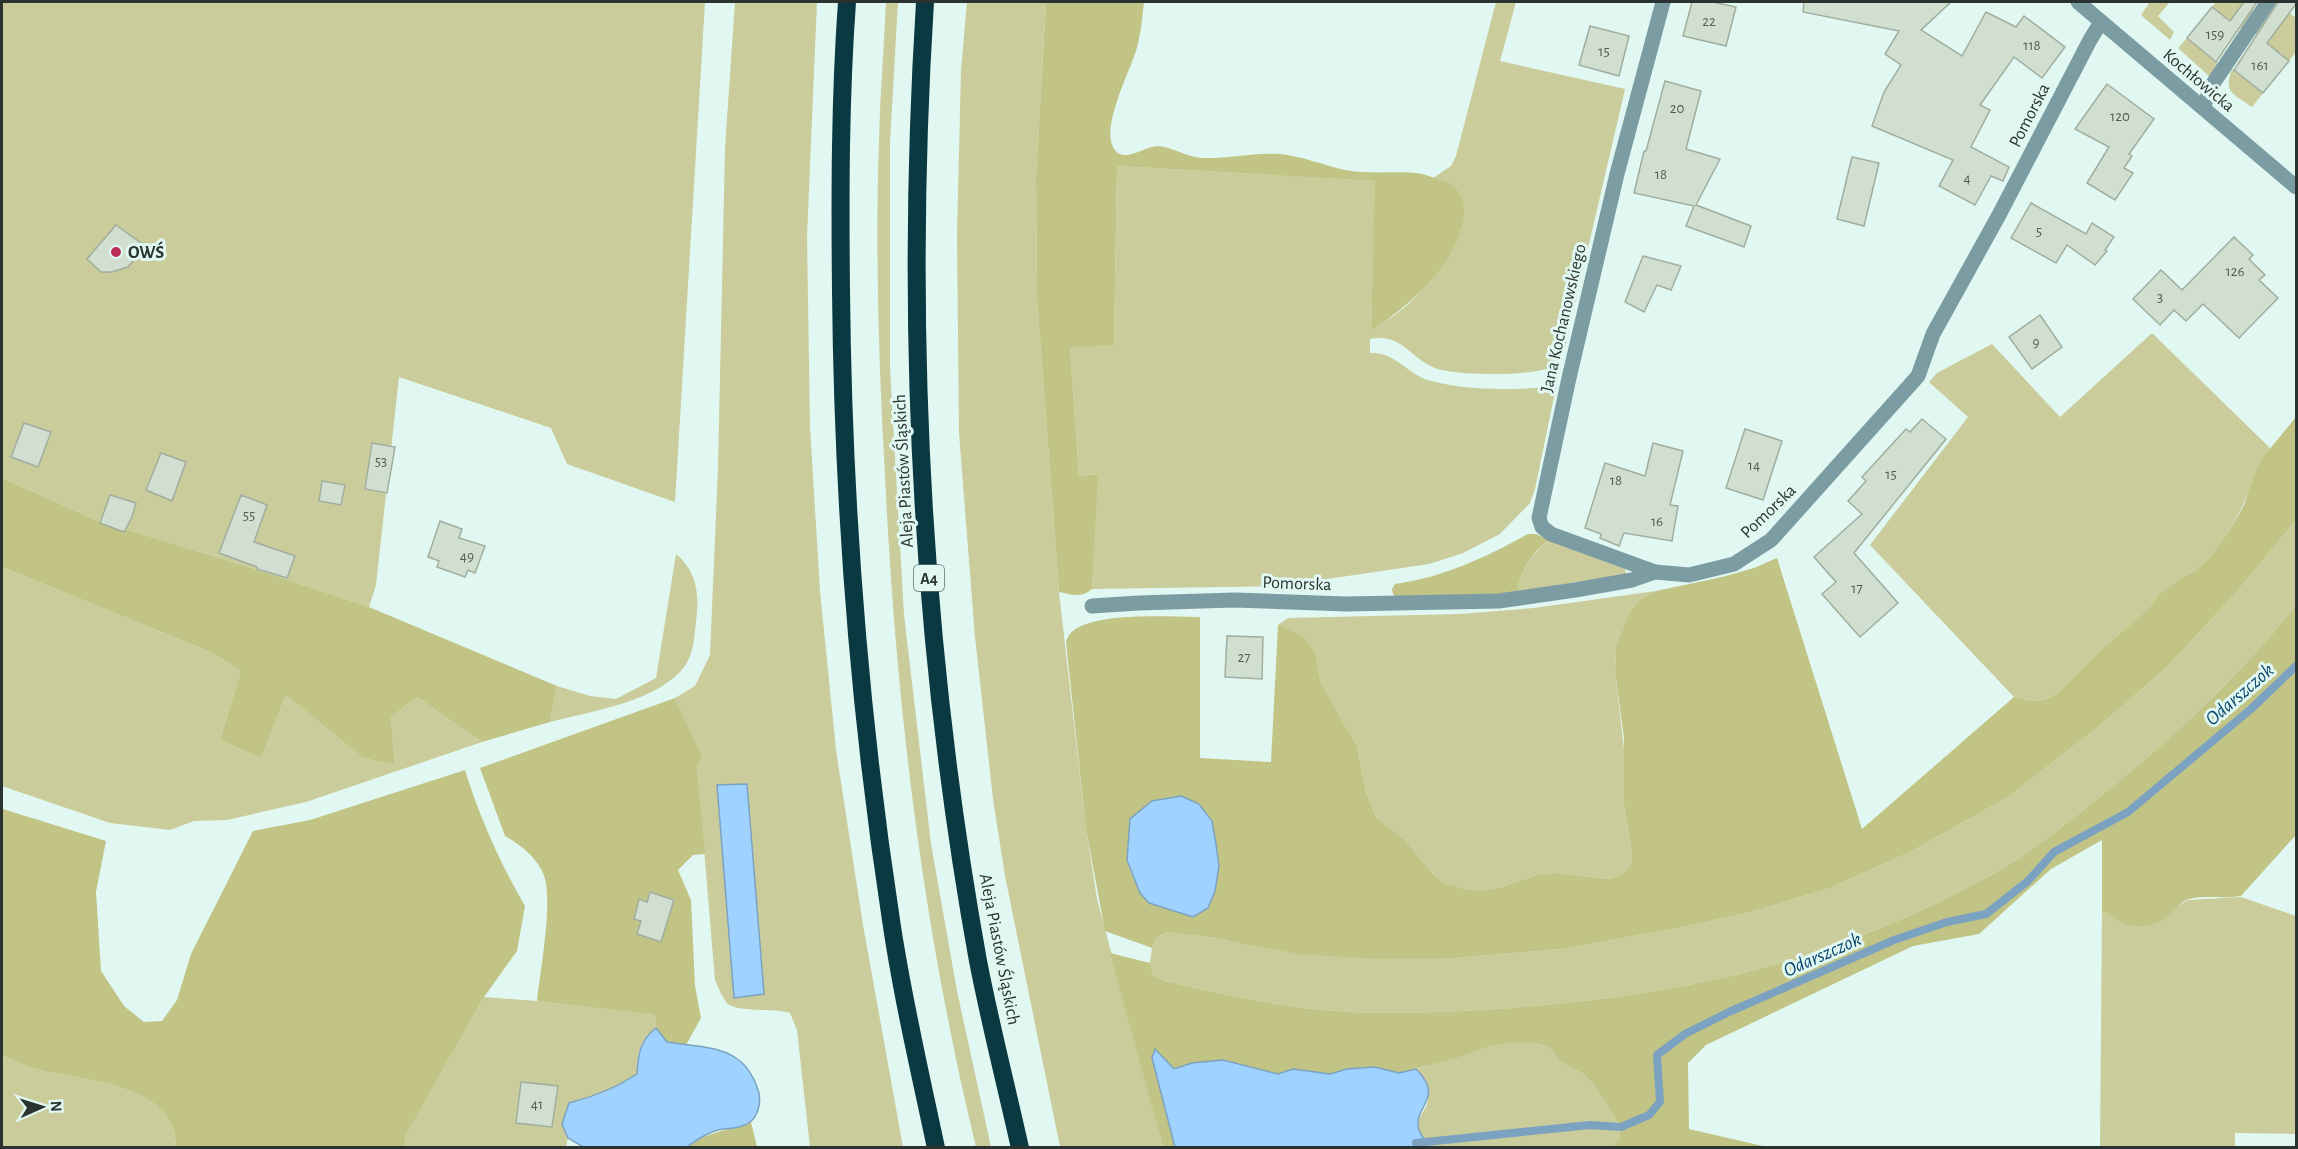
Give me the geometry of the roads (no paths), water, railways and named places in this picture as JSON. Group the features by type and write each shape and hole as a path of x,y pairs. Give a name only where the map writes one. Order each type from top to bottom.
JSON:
{"highway":[{"path":"847,2 843,51 840,209 841,347 845,481 855,621 891,921 917,1062 936,1148"},
{"name":"Aleja Piastów Śląskich","path":"925,2 917,248 920,395 928,575 943,723 959,843 979,963 1020,1148"}],"street":[{"name":"Jana Kochanowskiego","path":"1655,572 1551,534 1542,527 1539,518 1566,389 1617,174 1663,2"},
{"name":"Kochłowicka","path":"2078,2 2296,187"},
{"path":"2203,108 2212,85 2268,2"},
{"name":"Pomorska","path":"1092,606 1234,600 1346,604 1499,601 1632,580 1655,572 1689,574 1734,564 1771,540 1918,376 1933,334 2101,22"}],"water":[{"path":"747,784 764,994 734,998 717,785"},
{"path":"1181,796 1199,804 1212,821 1219,866 1215,891 1208,908 1193,917 1149,903 1140,893 1127,860 1130,819 1152,801"},
{"path":"656,1028 667,1042 711,1048 735,1057 745,1065 759,1093 760,1101 753,1119 741,1127 714,1131 687,1147 583,1147 568,1138 562,1124 569,1103 604,1092 637,1074 643,1043"},
{"path":"1155,1049 1174,1069 1192,1063 1223,1060 1278,1074 1293,1069 1330,1074 1347,1069 1375,1067 1399,1073 1416,1069 1428,1088 1426,1102 1418,1122 1426,1147 1175,1147 1152,1058"}],"waterway":[{"name":"Odarszczok","path":"1416,1143 1590,1125 1621,1127 1649,1115 1660,1102 1657,1055 1685,1034 1729,1012 1894,940 1947,922 1986,914 2028,881 2054,852 2128,812 2251,709 2296,666"}],"place":[{"name":"OWŚ","path":"116,252"}]}
